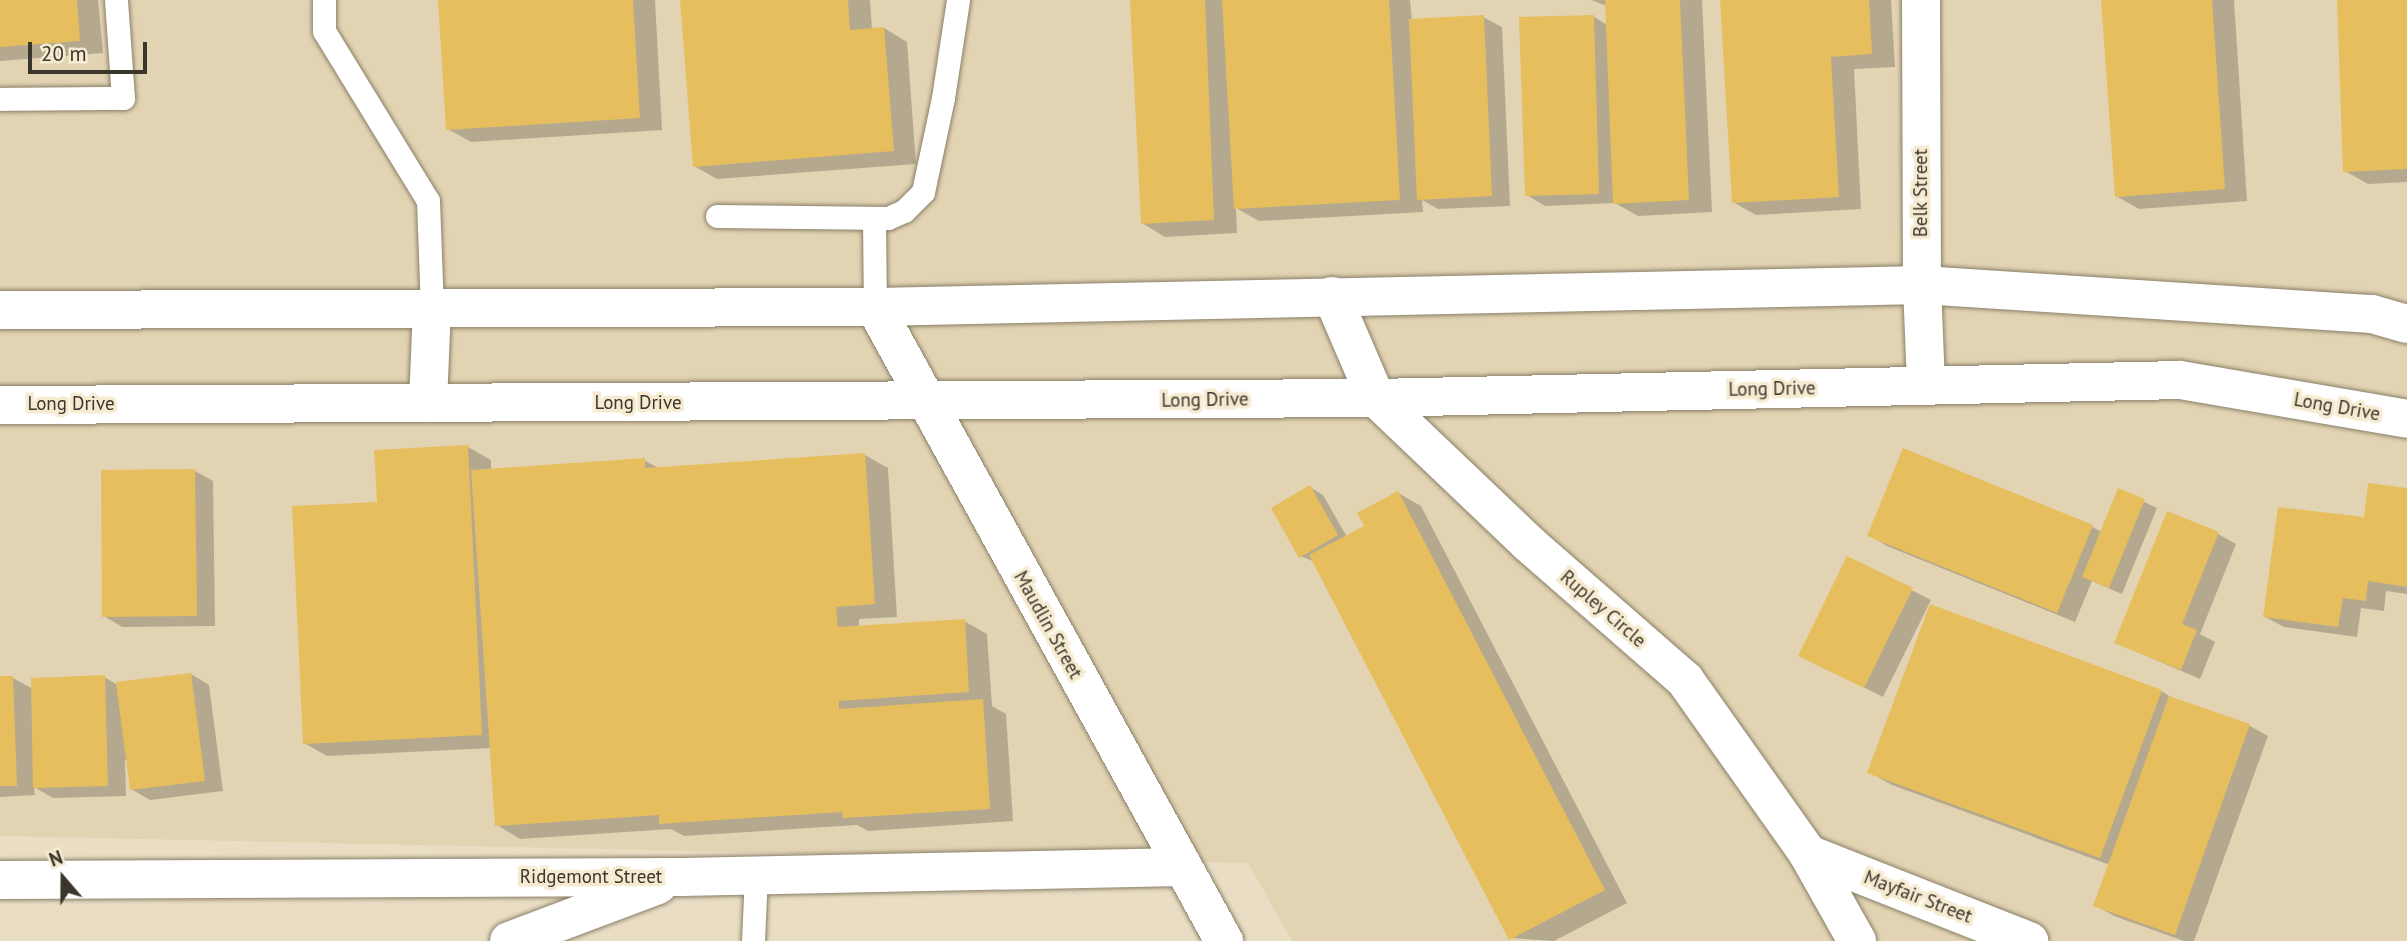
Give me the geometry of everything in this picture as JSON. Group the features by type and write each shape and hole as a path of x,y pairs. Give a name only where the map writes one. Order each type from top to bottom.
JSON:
{"main road":[{"name":"Belk Street","path":"1921,0 1922,285 1926,386"},
{"path":"0,310 875,307 1922,285 2372,314 2407,324"},
{"name":"Rupley Circle","path":"1332,296 1376,398 1528,542 1685,680 1808,854 1857,941"},
{"name":"Maudlin Street","path":"875,307 1224,941"},
{"path":"428,403 432,309"},
{"name":"Long Drive","path":"0,405 1376,398 2180,380 2407,419"},
{"name":"Mayfair Street","path":"1808,854 2029,941"},
{"name":"Ridgemont Street","path":"0,880 681,877 1183,867"},
{"path":"522,939 681,877"}],"lane":[{"path":"0,99 122,99 116,0"},
{"path":"324,0 324,31 428,201 432,309"},
{"path":"717,216 888,218 905,211 923,192 943,98 958,0"},
{"path":"874,218 875,307"},
{"path":"753,941 756,875"}],"shaded area":[{"path":"0,0 2407,0 2407,941 1292,941 1248,863 0,836"}],"building":[{"path":"0,0 77,0 80,41 0,47"},
{"path":"438,0 633,0 640,118 446,130"},
{"path":"680,0 848,0 850,30 884,27 894,151 693,167"},
{"path":"1130,0 1205,0 1214,220 1141,224"},
{"path":"1222,0 1389,0 1400,200 1234,209"},
{"path":"1605,0 1680,0 1689,200 1613,204"},
{"path":"1720,0 1869,0 1872,54 1831,57 1839,197 1732,203"},
{"path":"2101,0 2212,0 2225,189 2115,197"},
{"path":"2337,0 2407,0 2407,169 2343,172"},
{"path":"1484,15 1492,196 1417,200 1409,19"},
{"path":"1594,15 1599,194 1525,196 1519,17"},
{"path":"468,445 482,735 303,744 292,506 377,502 374,450"},
{"path":"1903,448 2093,525 2057,613 1867,536"},
{"path":"865,453 875,604 836,607 838,627 965,619 969,692 839,701 839,709 983,699 990,809 843,818 842,812 659,824 659,815 495,826 471,470 645,458 645,468"},
{"path":"195,469 197,616 102,617 101,470"},
{"path":"2368,483 2407,488 2407,587 2368,581 2366,601 2343,598 2338,627 2263,617 2278,507 2364,517"},
{"path":"1310,485 1338,535 1299,558 1271,508"},
{"path":"2118,488 2145,499 2109,588 2082,577"},
{"path":"1398,491 1605,890 1509,940 1309,555 1364,526 1357,513"},
{"path":"2167,511 2219,532 2182,624 2197,630 2181,670 2114,643"},
{"path":"1847,556 1913,588 1864,688 1798,656"},
{"path":"1930,604 2162,690 2100,858 1867,773"},
{"path":"191,673 205,781 130,790 116,682"},
{"path":"105,675 108,786 33,788 31,678"},
{"path":"0,676 13,676 17,786 0,786"},
{"path":"2169,696 2250,724 2175,935 2093,906"}]}
